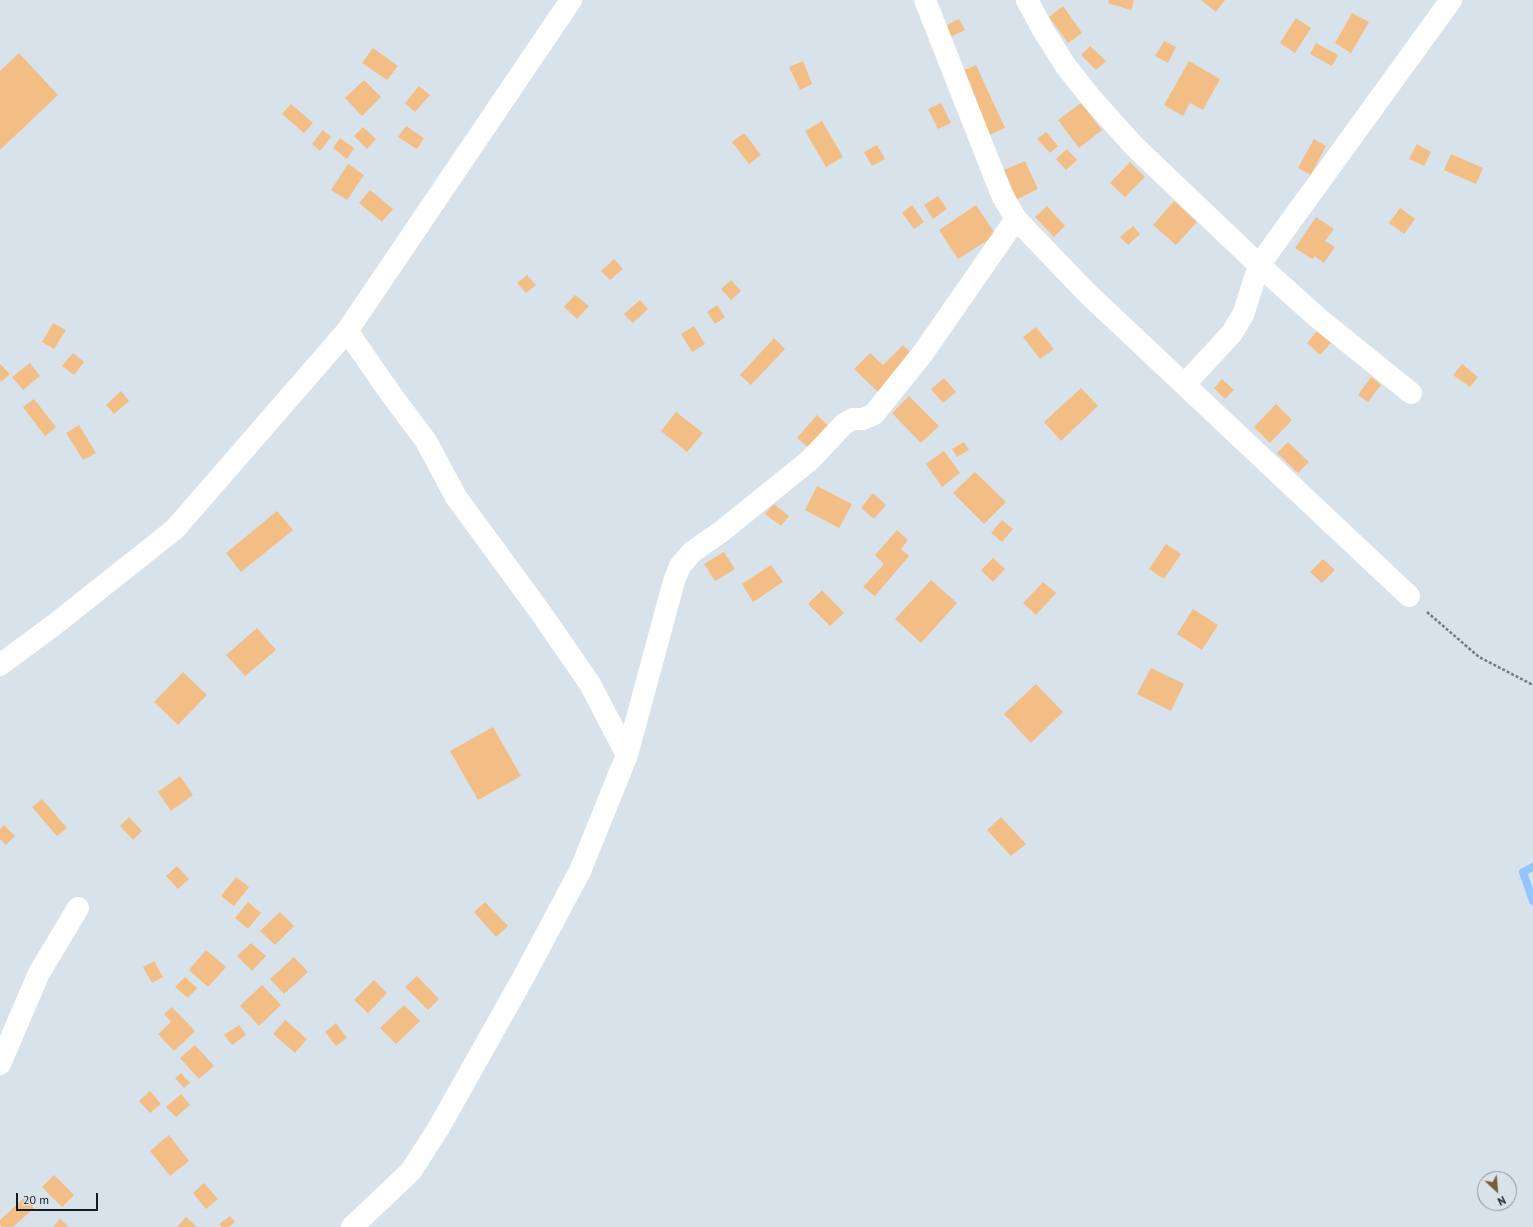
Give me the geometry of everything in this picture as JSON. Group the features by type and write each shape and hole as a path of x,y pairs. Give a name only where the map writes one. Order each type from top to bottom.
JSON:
{"street":[{"path":"0,665 54,625 175,530 347,331 571,0"},
{"path":"925,0 1002,195 1016,219 1088,293 1409,596"},
{"path":"1027,0 1043,30 1065,65 1091,98 1134,146 1259,265 1318,318 1411,394"},
{"path":"1185,384 1232,333 1243,315 1259,265 1451,0"},
{"path":"352,1227 412,1171 438,1129 523,978 580,871 627,755 674,581 680,566 692,552 722,531 810,460 844,424 853,419 863,419 874,414 923,352 1016,219"},
{"path":"347,331 426,441 456,497 542,613 590,684 627,755"},
{"path":"0,1064 39,973 78,908"}],"path":[{"path":"1409,596 1479,657 1533,685"}],"building":[{"path":"1109,0 1134,0 1131,10 1108,3"},
{"path":"1201,0 1225,0 1216,12"},
{"path":"1063,6 1082,33 1068,43 1049,17"},
{"path":"1352,13 1369,22 1351,53 1335,43"},
{"path":"1296,18 1311,28 1295,53 1280,43"},
{"path":"959,19 965,30 946,39 941,28"},
{"path":"1164,41 1176,47 1168,63 1155,56"},
{"path":"1316,43 1338,55 1332,66 1310,54"},
{"path":"1090,46 1106,61 1096,70 1081,55"},
{"path":"373,48 398,66 387,80 362,63"},
{"path":"19,53 58,95 0,150 0,71"},
{"path":"803,61 812,84 800,90 789,67"},
{"path":"1189,61 1220,79 1203,110 1190,103 1183,116 1164,105"},
{"path":"976,65 1005,128 989,135 960,72"},
{"path":"364,80 381,97 362,116 345,98"},
{"path":"419,86 430,95 415,112 405,103"},
{"path":"941,103 951,123 938,129 928,109"},
{"path":"1081,103 1102,130 1079,148 1058,120"},
{"path":"291,104 313,123 304,133 282,114"},
{"path":"822,121 843,157 826,167 805,131"},
{"path":"406,126 424,138 417,149 398,137"},
{"path":"363,127 376,139 367,149 354,136"},
{"path":"323,130 331,137 320,151 312,144"},
{"path":"1046,132 1058,146 1050,153 1037,139"},
{"path":"744,133 761,155 749,164 732,142"},
{"path":"340,138 354,148 347,159 333,148"},
{"path":"1314,139 1326,146 1311,175 1298,168"},
{"path":"1417,144 1431,152 1424,166 1409,159"},
{"path":"877,145 885,159 872,166 864,152"},
{"path":"1067,149 1077,160 1066,170 1056,159"},
{"path":"1451,154 1483,168 1476,184 1444,170"},
{"path":"1025,161 1038,189 1017,199 1004,170"},
{"path":"1130,162 1145,177 1125,197 1110,183"},
{"path":"348,164 364,175 347,200 331,190"},
{"path":"370,190 393,209 382,222 359,203"},
{"path":"938,196 947,209 933,219 924,205"},
{"path":"1174,201 1197,222 1176,245 1153,225"},
{"path":"912,205 924,222 914,229 902,213"},
{"path":"976,205 996,235 958,259 939,230"},
{"path":"1047,206 1065,226 1054,237 1035,217"},
{"path":"1400,208 1415,219 1404,234 1389,223"},
{"path":"1316,217 1334,229 1325,241 1335,247 1324,263 1315,256 1312,259 1295,248"},
{"path":"1133,226 1140,234 1128,245 1120,237"},
{"path":"614,259 623,269 610,280 601,271"},
{"path":"527,275 536,285 526,293 517,283"},
{"path":"731,280 741,291 731,300 721,289"},
{"path":"575,295 589,306 577,319 564,307"},
{"path":"640,300 648,309 633,323 624,314"},
{"path":"717,305 725,317 715,324 707,312"},
{"path":"53,323 66,330 54,349 42,342"},
{"path":"694,326 705,344 692,352 681,334"},
{"path":"1036,327 1054,349 1040,359 1023,337"},
{"path":"1317,331 1331,343 1320,355 1307,343"},
{"path":"774,338 785,349 751,385 740,375"},
{"path":"903,345 915,357 879,393 854,369 870,353 883,365"},
{"path":"73,353 84,362 74,375 62,366"},
{"path":"30,363 40,376 23,390 12,377"},
{"path":"0,364 10,374 1,382 0,380"},
{"path":"1462,364 1478,377 1470,387 1453,375"},
{"path":"1371,377 1381,385 1368,402 1358,395"},
{"path":"944,378 956,392 943,403 931,389"},
{"path":"1222,379 1234,390 1225,399 1214,388"},
{"path":"1081,388 1098,406 1061,441 1044,422"},
{"path":"121,391 129,401 114,414 106,405"},
{"path":"909,396 939,426 921,443 892,413"},
{"path":"34,399 56,427 45,436 23,407"},
{"path":"1276,404 1292,420 1270,443 1254,427"},
{"path":"676,412 703,433 687,452 661,431"},
{"path":"817,415 833,430 814,452 797,438"},
{"path":"79,425 96,453 83,460 66,433"},
{"path":"964,442 969,450 957,457 952,449"},
{"path":"1288,442 1309,462 1298,473 1277,453"},
{"path":"944,451 960,473 942,487 926,464"},
{"path":"975,472 1006,502 984,524 953,493"},
{"path":"817,486 852,504 839,528 805,510"},
{"path":"873,493 886,505 874,519 861,508"},
{"path":"774,504 789,516 781,526 765,514"},
{"path":"277,511 293,530 241,572 226,553"},
{"path":"1002,520 1013,529 1002,542 991,533"},
{"path":"897,530 908,540 901,549 909,556 875,596 863,587 884,564 875,555"},
{"path":"1166,544 1181,554 1164,579 1149,569"},
{"path":"724,552 735,569 715,581 704,564"},
{"path":"993,558 1005,569 993,582 981,570"},
{"path":"1323,559 1335,570 1322,583 1310,572"},
{"path":"771,565 783,582 753,602 742,584"},
{"path":"931,580 957,603 921,643 895,619"},
{"path":"1043,582 1056,593 1036,615 1023,603"},
{"path":"822,590 844,613 830,626 808,604"},
{"path":"1193,609 1218,625 1202,650 1177,634"},
{"path":"257,628 276,650 245,676 226,655"},
{"path":"1151,668 1184,684 1171,711 1137,694"},
{"path":"183,672 207,695 178,725 154,702"},
{"path":"1036,684 1063,712 1031,743 1004,714"},
{"path":"493,727 521,776 478,800 450,751"},
{"path":"180,776 193,795 171,811 158,792"},
{"path":"42,799 67,828 57,836 32,807"},
{"path":"129,817 142,831 133,840 120,826"},
{"path":"1001,817 1026,844 1011,856 987,830"},
{"path":"4,825 15,836 6,845 0,839 0,829"},
{"path":"177,866 189,879 178,889 166,876"},
{"path":"236,877 249,887 234,906 221,896"},
{"path":"248,902 261,913 248,929 235,918"},
{"path":"485,902 508,926 496,937 474,912"},
{"path":"280,912 294,926 275,945 260,931"},
{"path":"251,943 266,956 252,971 237,956"},
{"path":"206,950 226,967 208,987 189,970"},
{"path":"294,957 308,972 284,994 270,979"},
{"path":"154,961 163,977 152,983 143,967"},
{"path":"417,976 439,999 428,1010 405,987"},
{"path":"185,977 197,988 188,998 175,987"},
{"path":"374,980 387,993 368,1013 354,1000"},
{"path":"262,985 281,1005 259,1026 240,1006"},
{"path":"404,1005 420,1021 396,1044 380,1028"},
{"path":"172,1007 195,1031 174,1051 158,1034 171,1022 164,1014"},
{"path":"285,1020 307,1039 295,1053 273,1034"},
{"path":"336,1023 347,1038 336,1046 325,1032"},
{"path":"239,1025 246,1035 232,1045 224,1035"},
{"path":"195,1045 214,1066 199,1079 180,1058"},
{"path":"181,1073 190,1083 184,1088 175,1078"},
{"path":"150,1091 161,1104 150,1113 139,1101"},
{"path":"181,1094 190,1105 176,1117 166,1107"},
{"path":"169,1135 189,1161 170,1176 150,1151"},
{"path":"54,1175 74,1195 62,1207 42,1187"},
{"path":"204,1183 218,1199 206,1209 193,1193"},
{"path":"24,1198 34,1208 13,1227 2,1227 0,1225 0,1220"},
{"path":"230,1216 235,1222 229,1227 222,1227 219,1224"},
{"path":"186,1217 197,1227 177,1227"},
{"path":"60,1219 69,1227 53,1227"}],"waterway":[{"path":"1533,867 1523,872 1533,901"}]}
